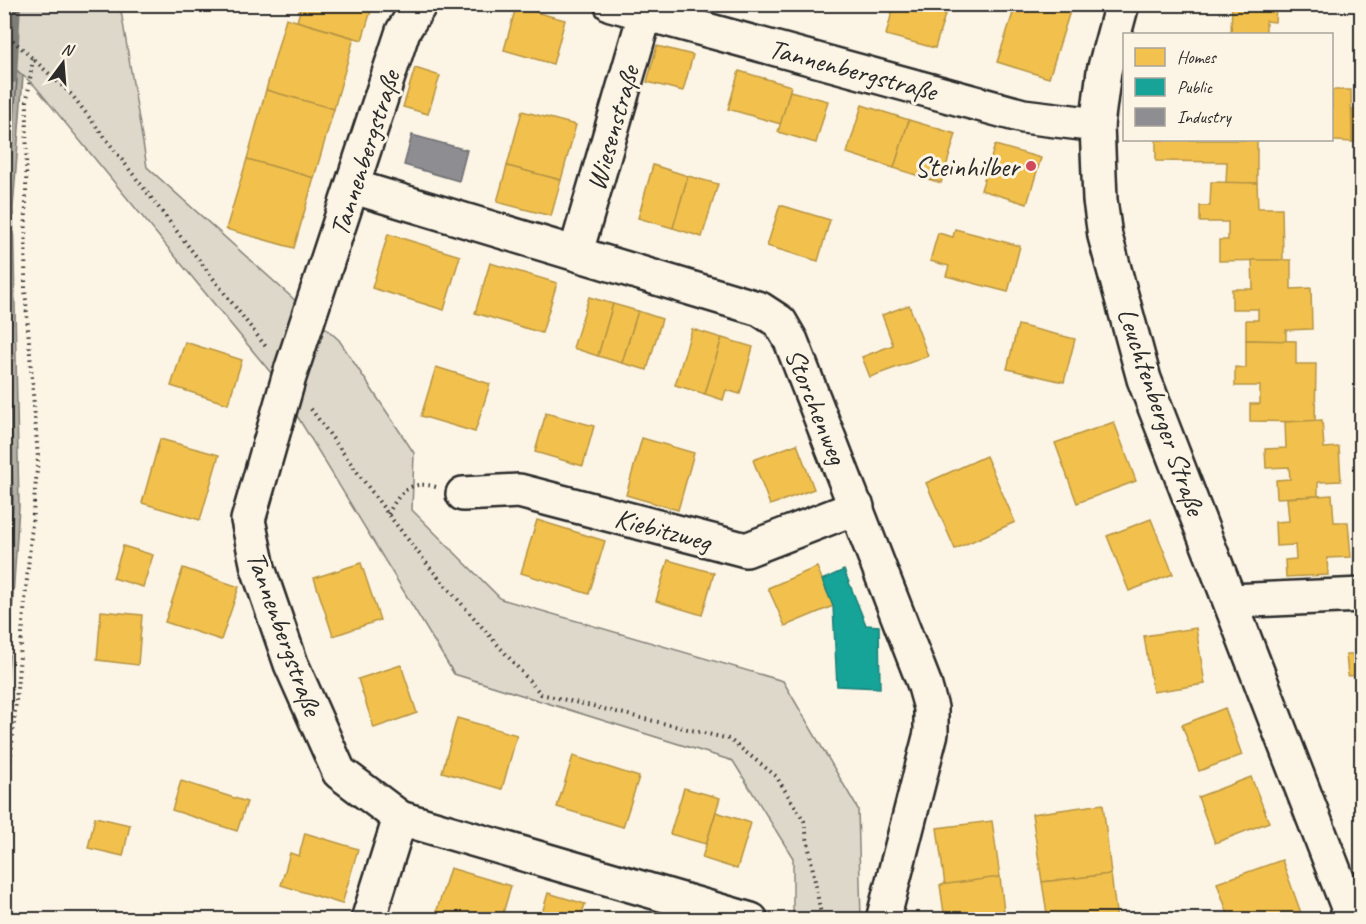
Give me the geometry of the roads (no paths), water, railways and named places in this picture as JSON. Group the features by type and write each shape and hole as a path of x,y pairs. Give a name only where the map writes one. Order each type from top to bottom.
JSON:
{"street":[{"name":"Tannenbergstraße","path":"420,4 403,31 354,187 289,377 248,520 258,568 291,664 339,772 400,818 675,908 751,920"},
{"name":"Tannenbergstraße","path":"611,4 646,9 1023,116 1097,125"},
{"name":"Leuchtenberger Straße","path":"1122,4 1104,71 1097,125 1100,200 1105,236 1144,379 1232,601 1353,920"},
{"name":"Wiesenstraße","path":"576,252 646,9"},
{"name":"Storchenweg","path":"354,187 760,309 780,322 791,341 857,507 924,683 931,708 931,733 883,920"},
{"name":"Kiebitzweg","path":"463,494 519,491 747,550 857,507"},
{"path":"1232,601 1362,595"},
{"path":"368,920 400,818"}],"water":[{"path":"5,60 23,76 13,208 19,506 5,718"}],"waterway":[{"path":"13,79 17,4"}],"place":[{"name":"Steinhilber","path":"1031,166"}]}
